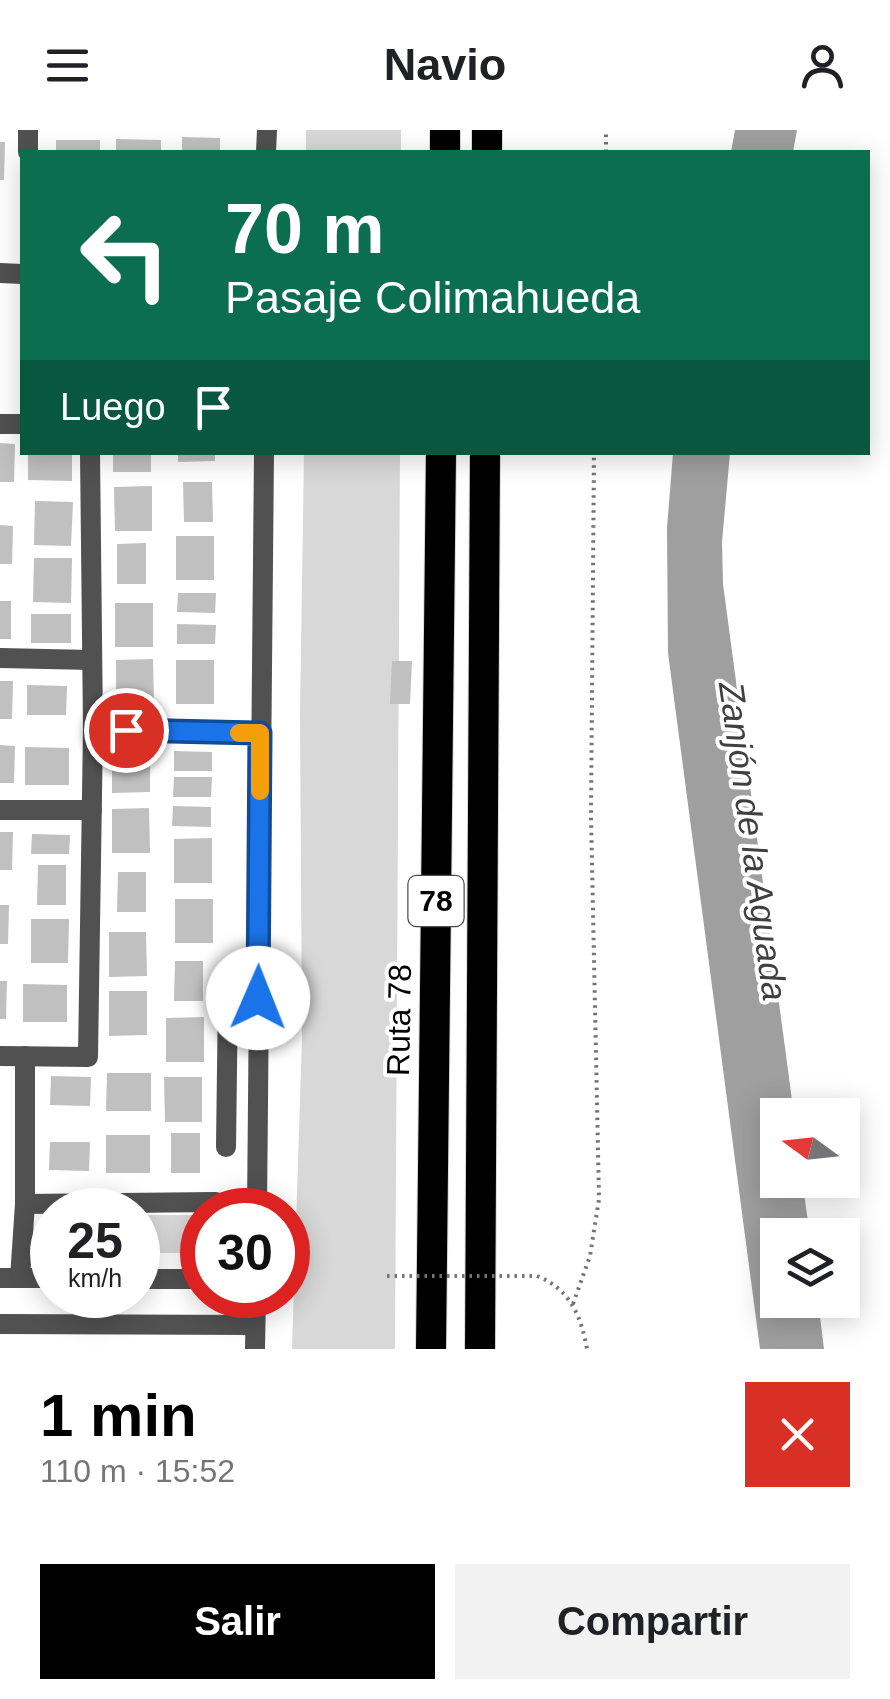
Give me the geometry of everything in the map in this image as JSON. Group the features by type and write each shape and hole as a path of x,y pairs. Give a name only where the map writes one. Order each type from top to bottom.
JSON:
{"highway":[{"name":"Ruta 78","path":"430,1349 441,455"},
{"name":"78","path":"480,1349 485,455"}],"street":[{"path":"0,1056 88,1057 93,729 90,455"},
{"path":"256,1188 264,455"},
{"path":"0,658 92,660"},
{"path":"93,729 260,733"},
{"path":"0,810 92,810"},
{"path":"226,1147 228,991 232,981 259,963"},
{"path":"10,1278 25,1204 25,1056"},
{"path":"25,1204 180,1202"},
{"path":"255,1318 255,1349"},
{"path":"0,1324 255,1325"}],"path":[{"path":"573,1304 590,1256 599,1200 591,831 594,455"},
{"path":"387,1276 538,1276 558,1286 573,1304 588,1349"}],"shaded area":[{"path":"306,130 401,130 401,150 306,150"},
{"path":"304,455 400,455 395,1349 292,1349 293,1318 310,1318 310,1188 297,1188 302,1038 300,716"},
{"path":"160,1215 180,1215 180,1253 160,1253"}],"water":[{"path":"735,130 797,130 793,150 731,150"},
{"name":"Zanjón de la Aguada","path":"673,455 730,455 722,542 723,584 792,1098 760,1098 760,1198 805,1198 808,1218 760,1218 760,1318 820,1318 824,1349 760,1349 668,653 667,528"}],"building":[{"path":"182,137 220,138 220,150 182,150"},
{"path":"116,139 161,140 161,150 116,150"},
{"path":"56,140 100,140 100,150 56,150"},
{"path":"0,142 5,142 4,180 0,180"},
{"path":"0,443 15,444 14,482 0,482"},
{"path":"28,455 72,455 72,481 28,480"},
{"path":"113,455 151,455 151,472 113,472"},
{"path":"178,455 215,455 215,461 178,462"},
{"path":"183,482 212,482 213,522 184,522"},
{"path":"152,486 152,531 115,531 114,487"},
{"path":"35,501 73,502 71,546 34,545"},
{"path":"0,525 13,526 12,564 0,564"},
{"path":"176,536 214,536 214,580 176,580"},
{"path":"146,543 146,584 117,584 117,544"},
{"path":"34,558 72,558 71,603 33,602"},
{"path":"178,593 216,593 215,613 177,612"},
{"path":"0,601 11,601 11,639 0,639"},
{"path":"115,603 153,603 153,647 115,647"},
{"path":"31,614 71,614 71,643 31,643"},
{"path":"177,624 216,625 215,644 177,644"},
{"path":"153,659 154,704 116,704 116,660"},
{"path":"176,660 214,660 214,704 176,704"},
{"path":"392,661 412,661 410,704 390,704"},
{"path":"0,681 13,681 12,719 0,719"},
{"path":"27,685 67,686 66,715 27,715"},
{"path":"0,745 15,746 14,783 0,783"},
{"path":"25,747 69,748 69,785 25,785"},
{"path":"112,748 150,748 150,792 112,793"},
{"path":"174,751 212,752 212,771 174,771"},
{"path":"174,777 212,777 211,797 173,797"},
{"path":"173,806 211,807 211,827 172,826"},
{"path":"149,808 150,853 112,853 112,809"},
{"path":"0,832 13,832 12,870 0,870"},
{"path":"32,834 70,835 69,854 31,854"},
{"path":"212,838 212,883 174,883 174,839"},
{"path":"38,865 66,865 66,905 37,905"},
{"path":"118,872 146,872 146,912 117,912"},
{"path":"175,899 213,899 213,943 175,943"},
{"path":"0,905 9,905 8,944 0,944"},
{"path":"31,919 69,919 68,963 31,963"},
{"path":"109,932 146,932 147,976 109,977"},
{"path":"175,961 203,961 203,1001 174,1001"},
{"path":"0,981 7,981 6,1019 0,1019"},
{"path":"23,984 67,985 67,1022 23,1022"},
{"path":"109,991 147,991 147,1035 109,1036"},
{"path":"204,1017 204,1062 166,1062 166,1018"},
{"path":"107,1073 151,1073 151,1111 106,1111"},
{"path":"51,1076 91,1077 90,1106 50,1105"},
{"path":"164,1077 202,1077 202,1122 165,1122"},
{"path":"171,1133 200,1133 200,1173 171,1173"},
{"path":"106,1135 150,1135 150,1173 106,1173"},
{"path":"50,1142 90,1142 89,1171 49,1170"}],"slow traffic":[{"path":"239,733 260,733 260,791"}],"route":[{"path":"126,730 260,733 258,998"}]}
